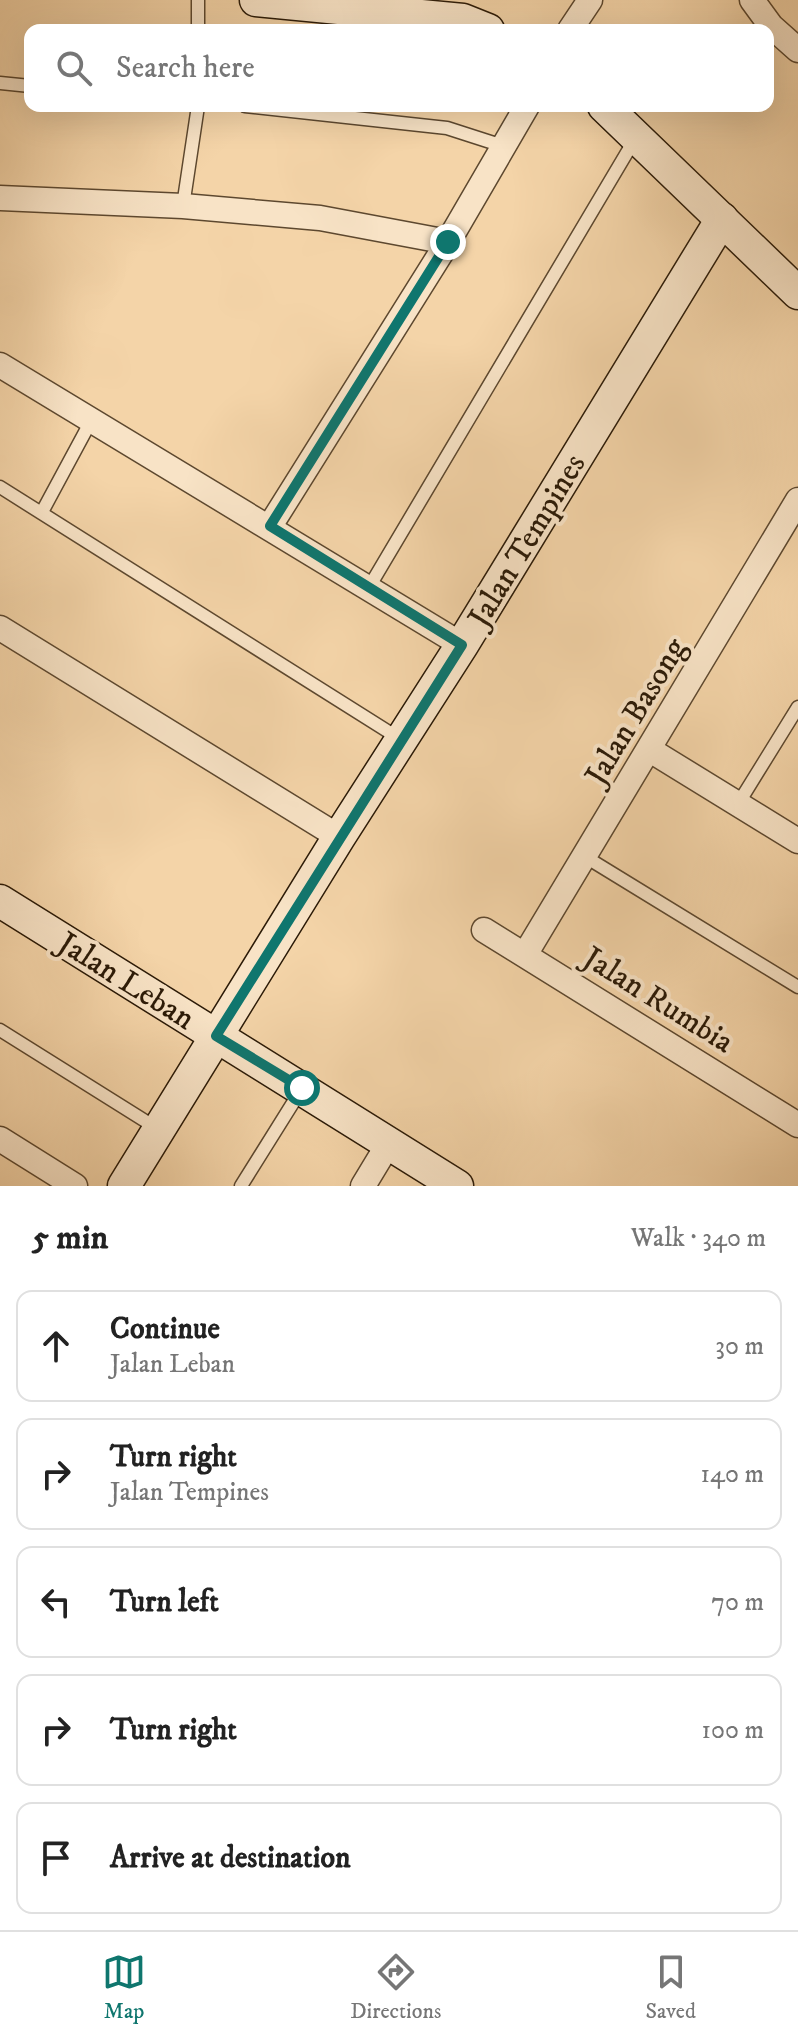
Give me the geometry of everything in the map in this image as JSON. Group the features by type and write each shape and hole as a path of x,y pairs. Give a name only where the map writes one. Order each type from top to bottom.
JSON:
{"street":[{"path":"256,0 463,20 473,24"},
{"path":"574,24 590,0"},
{"path":"752,0 770,24"},
{"path":"774,29 798,50"},
{"path":"270,526 448,242 524,112"},
{"path":"611,112 798,293"},
{"path":"0,198 183,206 320,218 448,242"},
{"name":"Jalan Tempines","path":"124,1186 339,837 462,645 722,219"},
{"path":"0,365 462,645"},
{"name":"Jalan Basong","path":"526,953 798,500"},
{"path":"0,628 339,837"},
{"path":"650,750 798,841"},
{"name":"Jalan Leban","path":"0,901 457,1186"},
{"name":"Jalan Rumbia","path":"484,930 526,953 798,1125"},
{"path":"0,1139 75,1186"},
{"path":"363,1186 389,1143"}],"lane":[{"path":"198,0 198,24"},
{"path":"0,83 24,85"},
{"path":"183,206 197,112"},
{"path":"300,112 447,128 506,147"},
{"path":"368,589 637,136"},
{"path":"42,512 91,421"},
{"path":"0,487 402,740"},
{"path":"738,804 798,707"},
{"path":"584,856 798,987"},
{"path":"0,1030 158,1129"},
{"path":"241,1186 302,1088"}],"route":[{"path":"302,1088 216,1036 462,645 270,526 448,242"}]}
